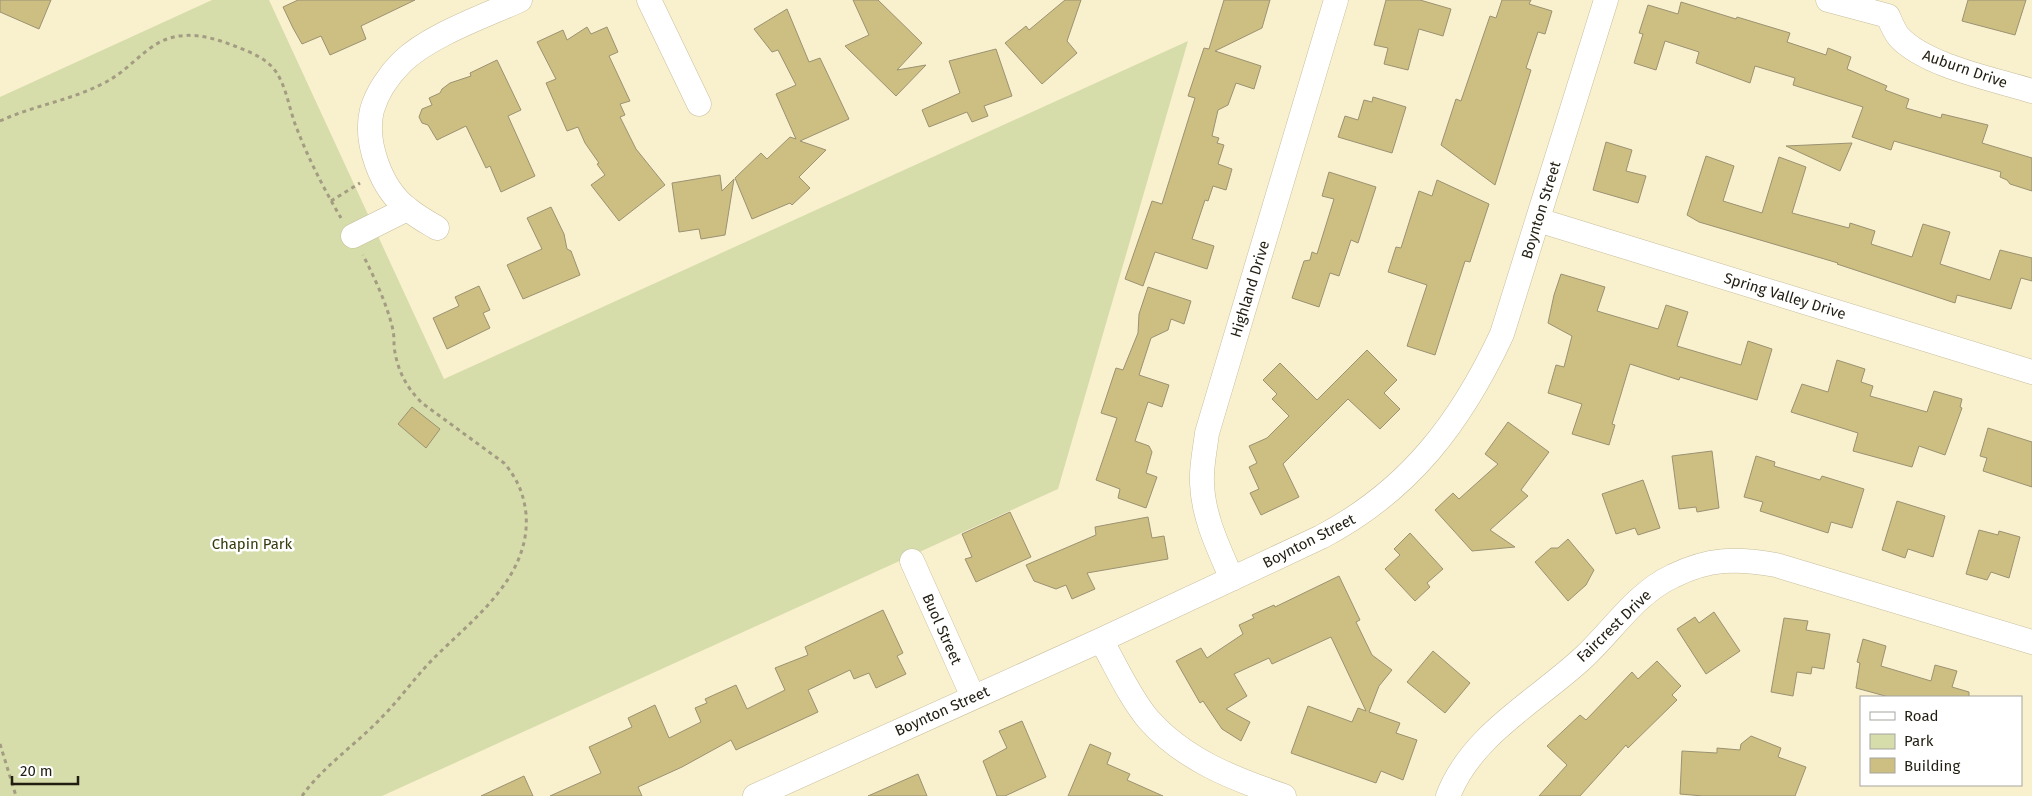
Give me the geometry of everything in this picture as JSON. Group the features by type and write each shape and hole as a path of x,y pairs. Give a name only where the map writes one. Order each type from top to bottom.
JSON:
{"street":[{"path":"437,228 406,209 389,189 371,144 372,110 382,87 402,61 431,41 520,0"},
{"path":"650,0 699,104"},
{"name":"Highland Drive","path":"1232,579 1215,540 1207,514 1202,484 1207,434 1336,0"},
{"name":"Boynton Street","path":"755,796 1232,579 1348,523 1376,504 1433,449 1464,407 1483,375 1502,334 1606,0"},
{"name":"Auburn Drive","path":"1828,0 1891,8 1897,35 1912,49 1935,61 2032,91"},
{"path":"353,236 406,209"},
{"name":"Spring Valley Drive","path":"1538,220 2032,372"},
{"name":"Faircrest Drive","path":"1448,796 1454,781 1466,761 1498,728 1585,656 1652,588 1672,576 1693,567 1712,562 1746,560 1776,565 2032,642"},
{"name":"Buol Street","path":"912,561 973,697"},
{"path":"1101,640 1129,690 1148,719 1177,746 1206,765 1245,783 1284,796"}],"path":[{"path":"0,121 102,85 115,78 149,49 163,41 178,36 195,34 215,39 265,60 275,70 313,169 353,236 375,280 393,331 398,366 410,392 422,403 504,463 518,483 525,508 523,551 517,564 497,594 480,614 432,661 384,716 312,782 302,796"},
{"path":"331,201 381,172"},
{"path":"0,744 16,796"}],"green space":[{"name":"Chapin Park","path":"212,0 269,0 444,379 1188,41 1058,489 382,796 0,796 0,97"}],"building":[{"path":"0,0 51,0 39,29 0,12"},
{"path":"298,0 415,0 361,26 366,39 330,55 321,36 302,44 283,7"},
{"path":"853,0 878,0 922,43 897,70 926,65 896,96 845,46 869,35"},
{"path":"1065,0 1081,0 1067,41 1077,53 1042,84 1005,43 1026,26 1029,30"},
{"path":"1224,0 1270,0 1262,28 1215,51 1261,66 1254,89 1236,83 1228,105 1218,110 1212,136 1219,138 1217,143 1224,145 1218,164 1232,169 1226,190 1213,186 1208,201 1205,200 1192,239 1214,246 1207,269 1155,252 1143,286 1125,279 1152,201 1162,204 1195,98 1188,96 1204,48 1209,49"},
{"path":"1386,0 1420,0 1451,9 1443,36 1419,29 1408,70 1384,64 1388,48 1374,45"},
{"path":"1502,0 1531,0 1529,4 1552,11 1545,34 1538,32 1526,68 1531,70 1495,185 1441,145 1456,99 1461,101 1490,16 1496,18"},
{"path":"1968,0 2026,0 2015,35 1962,21"},
{"path":"1681,2 1790,33 1787,42 1826,55 1828,48 1851,57 1847,69 1887,86 1885,90 1909,99 1906,108 1941,118 1942,114 1988,125 1982,143 2032,158 2032,191 2010,184 2007,180 2000,177 2001,172 1894,141 1891,150 1852,137 1863,107 1793,85 1795,78 1755,66 1750,83 1696,63 1699,52 1665,41 1656,70 1634,63 1643,34 1639,33 1648,5 1678,14"},
{"path":"787,9 809,62 820,58 849,119 800,141 826,150 799,177 810,188 792,205 790,203 752,219 735,178 761,153 767,159 790,137 796,139 776,94 796,85 778,50 772,52 754,29"},
{"path":"587,27 591,34 607,27 618,52 609,56 630,101 620,104 625,115 620,117 636,149 665,185 619,221 591,185 605,175 585,143 578,127 567,131 546,83 556,79 537,42 563,30 567,40"},
{"path":"996,49 1012,96 984,106 988,116 972,122 967,112 929,127 922,110 960,93 949,61"},
{"path":"497,60 521,110 508,116 535,176 501,192 490,166 486,168 466,126 437,140 428,125 422,123 419,117 422,109 432,105 429,98 440,93 450,83 471,76 470,73"},
{"path":"1373,97 1406,107 1392,153 1338,137 1345,116 1358,120 1364,100 1372,102"},
{"path":"1606,142 1632,150 1626,171 1646,176 1638,203 1593,190"},
{"path":"1852,143 1840,171 1786,146"},
{"path":"1706,156 1734,166 1723,201 1762,213 1779,157 1806,167 1792,213 1849,228 1850,223 1875,231 1871,244 1912,257 1923,224 1950,232 1940,264 1990,280 2000,250 2032,258 2032,281 2021,278 2011,309 1957,295 1955,303 1838,263 1699,222 1687,215"},
{"path":"1329,172 1376,187 1358,243 1351,240 1339,276 1330,273 1319,307 1292,298 1304,261 1310,260 1312,252 1317,254 1334,199 1322,196"},
{"path":"720,175 722,191 734,179 725,235 701,239 699,229 679,232 672,183"},
{"path":"1437,180 1489,204 1470,262 1465,261 1435,355 1407,346 1427,285 1388,272 1396,247 1401,248 1419,191 1432,196"},
{"path":"551,207 564,234 567,249 571,251 580,275 523,299 507,265 542,249 527,218"},
{"path":"1561,274 1605,287 1597,311 1658,329 1666,305 1688,312 1677,346 1741,365 1748,341 1772,349 1757,400 1680,377 1679,380 1630,364 1612,424 1615,425 1609,445 1572,434 1582,404 1548,393 1556,365 1564,367 1572,336 1548,323"},
{"path":"479,286 490,310 483,313 490,328 447,349 433,318 459,306 455,297"},
{"path":"1148,287 1191,301 1184,324 1171,319 1168,330 1151,338 1139,375 1169,385 1162,407 1148,402 1135,441 1149,446 1152,452 1146,473 1157,477 1146,508 1118,498 1120,489 1096,480 1117,418 1101,413 1116,368 1123,370 1138,333 1139,314"},
{"path":"1367,350 1397,380 1384,393 1400,409 1380,429 1348,399 1283,464 1299,497 1261,515 1250,493 1259,489 1249,467 1257,463 1249,446 1267,438 1289,416 1272,399 1277,394 1263,380 1280,363 1317,400"},
{"path":"1837,360 1865,369 1861,382 1873,386 1870,396 1927,412 1934,391 1962,399 1960,407 1962,408 1945,455 1919,446 1912,467 1853,451 1858,433 1791,412 1802,384 1828,392"},
{"path":"412,407 440,429 426,448 398,424"},
{"path":"1508,422 1549,452 1521,490 1528,496 1490,530 1515,547 1472,551 1435,510 1453,493 1459,499 1498,464 1485,454"},
{"path":"1988,428 2032,442 2032,487 1983,471 1987,458 1980,456"},
{"path":"1712,451 1719,508 1697,512 1696,507 1679,509 1672,456"},
{"path":"1756,456 1775,462 1774,466 1820,480 1822,476 1864,489 1852,528 1831,522 1828,533 1760,511 1763,502 1744,497"},
{"path":"1643,480 1660,528 1638,535 1635,528 1616,534 1602,494"},
{"path":"1897,501 1945,516 1933,557 1908,549 1905,558 1882,550"},
{"path":"1010,512 1031,557 976,582 965,559 972,557 962,534"},
{"path":"1148,517 1152,538 1164,536 1168,559 1087,573 1095,589 1072,599 1066,585 1056,589 1034,581 1026,565 1096,535 1095,527"},
{"path":"1979,530 1998,535 1999,531 2020,537 2009,578 1991,572 1987,580 1966,574"},
{"path":"1410,533 1443,569 1427,583 1430,587 1415,601 1385,569 1400,555 1394,549"},
{"path":"1568,539 1594,570 1586,585 1568,601 1535,562 1551,548 1558,548"},
{"path":"1339,576 1360,620 1356,622 1372,655 1392,670 1379,686 1369,712 1400,723 1396,733 1417,740 1403,780 1381,771 1376,783 1291,753 1308,706 1352,722 1358,708 1366,711 1331,637 1272,664 1269,658 1234,674 1247,696 1226,709 1250,722 1241,741 1222,729 1203,701 1200,703 1176,661 1201,648 1207,658 1243,634 1239,625 1254,618 1252,615 1274,605 1275,607"},
{"path":"883,610 903,653 897,656 906,674 876,688 869,673 854,679 850,670 808,690 818,712 736,750 731,740 682,767 638,787 642,796 550,796 601,773 589,747 632,727 628,718 655,705 669,738 701,722 695,708 707,703 705,699 736,685 747,709 785,690 775,668 808,655 805,647"},
{"path":"1714,612 1740,651 1706,674 1677,629 1695,617 1699,623"},
{"path":"1784,618 1808,621 1806,630 1830,634 1824,669 1812,667 1811,674 1797,672 1793,696 1771,692"},
{"path":"1863,639 1886,646 1881,666 1931,681 1935,665 1957,671 1952,687 1969,692 1969,696 1885,696 1856,688 1860,663 1857,662"},
{"path":"1433,651 1470,683 1445,713 1407,682"},
{"path":"1657,661 1681,686 1672,695 1677,700 1628,748 1626,745 1580,796 1539,796 1567,765 1547,746 1580,715 1586,720 1632,672 1638,679"},
{"path":"1022,721 1046,777 1005,796 997,796 983,761 1007,748 999,731"},
{"path":"1751,736 1781,748 1778,757 1806,767 1795,796 1703,796 1680,794 1682,751 1717,753 1717,748 1740,750 1741,744"},
{"path":"1090,744 1111,753 1107,764 1130,774 1127,780 1163,796 1068,796"},
{"path":"918,774 927,796 868,796"},
{"path":"524,776 533,796 481,796"}]}
